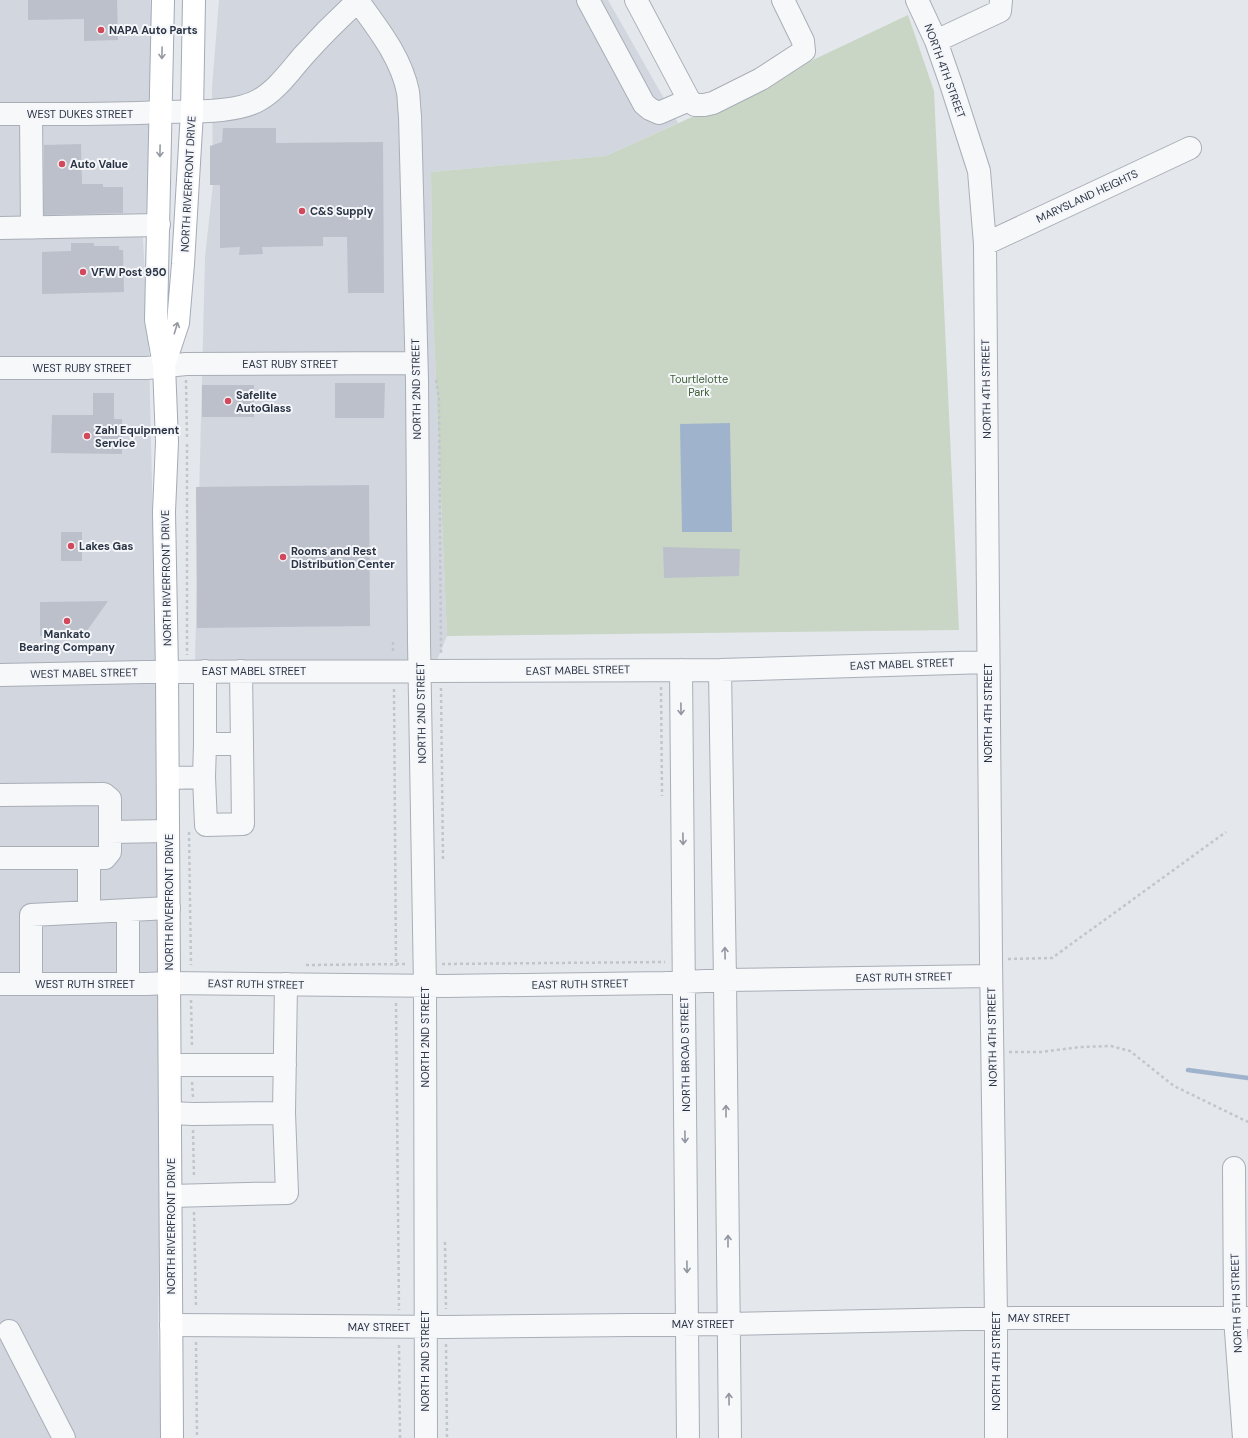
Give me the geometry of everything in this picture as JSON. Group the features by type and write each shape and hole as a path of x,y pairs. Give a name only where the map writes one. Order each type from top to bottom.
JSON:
{"main road":[{"name":"NORTH RIVERFRONT DRIVE","path":"163,0 156,320 164,366 167,442 164,512 168,778 172,1438"},
{"name":"NORTH RIVERFRONT DRIVE","path":"164,366 178,323 184,264 192,112 194,0"}],"street":[{"name":"WEST DUKES STREET","path":"0,114 192,112 221,110 258,101 273,90 321,36 359,0"},
{"name":"NORTH 2ND STREET","path":"359,0 390,46 401,68 408,92 410,116 416,364 424,964 426,1438"},
{"path":"588,0 644,104 650,109 659,113 689,100"},
{"path":"636,0 689,100 695,104 704,105 713,103 760,79 804,51 803,40 783,0"},
{"name":"NORTH 4TH STREET","path":"917,0 936,41 952,84 979,171 985,244 996,1438"},
{"path":"936,41 1000,11 1001,0"},
{"path":"31,114 32,228"},
{"name":"MARYSLAND HEIGHTS","path":"985,244 1190,148"},
{"path":"0,228 159,225"},
{"name":"EAST RUBY STREET","path":"164,366 186,364 416,364"},
{"name":"WEST RUBY STREET","path":"0,368 147,368 164,366"},
{"name":"EAST MABEL STREET","path":"167,672 720,670 988,662"},
{"name":"NORTH BROAD STREET","path":"681,670 688,1438"},
{"path":"720,670 726,980 730,1438"},
{"path":"205,672 204,777 206,825 243,824 241,671"},
{"name":"WEST MABEL STREET","path":"0,675 167,672"},
{"path":"205,744 242,744"},
{"path":"168,778 204,777"},
{"path":"0,795 104,794 110,799 110,852 105,858 0,858"},
{"path":"110,832 168,831"},
{"path":"89,858 89,912"},
{"path":"31,984 31,915 169,908"},
{"path":"128,910 128,984"},
{"name":"EAST RUTH STREET","path":"169,974 286,984 424,986 684,972 726,980 991,976"},
{"name":"WEST RUTH STREET","path":"0,984 128,984 169,974"},
{"path":"171,1196 287,1193 284,1113 286,984"},
{"path":"170,1065 285,1065"},
{"path":"170,1113 284,1113"},
{"name":"NORTH 5TH STREET","path":"1234,1168 1242,1318 1244,1438"},
{"name":"MAY STREET","path":"171,1325 425,1327 728,1324 996,1318 1242,1318"},
{"path":"9,1331 64,1438"}],"path":[{"path":"393,642 400,1438"},
{"path":"1010,959 1052,958 1226,832"},
{"path":"301,965 424,964 684,972"},
{"path":"169,974 199,966"},
{"path":"992,1052 1041,1052 1080,1047 1111,1046 1130,1051 1174,1086 1248,1122"}],"shaded area":[{"path":"0,0 150,0 158,105 143,238 149,355 159,782 162,1000 158,1326 161,1438 0,1438"},
{"path":"219,0 608,0 678,123 606,156 431,172 433,311 447,636 434,667 195,661 205,257 213,184 212,88"}],"green space":[{"name":"Tourtlelotte Park","path":"908,15 934,91 959,630 447,636 433,311 431,172 606,156"}],"water":[{"path":"730,423 732,532 682,532 680,424"}],"building":[{"name":"NAPA Auto Parts","path":"28,0 117,0 118,40 84,41 84,19 28,20"},
{"name":"C&S Supply","path":"223,128 276,128 276,143 383,142 384,293 348,293 347,237 323,237 323,246 262,247 263,254 239,255 240,247 220,248 220,185 210,185 210,146 222,142"},
{"name":"Auto Value","path":"81,144 82,184 103,184 103,187 123,187 123,213 44,215 44,145"},
{"name":"VFW Post 950","path":"71,243 94,243 94,246 119,246 119,250 123,250 124,292 42,294 42,252 71,251"},
{"path":"335,383 385,383 384,418 335,418"},
{"name":"Safelite AutoGlass","path":"202,385 254,385 254,417 202,417"},
{"name":"Zahl Equipment Service","path":"93,393 114,393 114,419 122,419 122,454 51,453 52,415 93,415"},
{"name":"Rooms and Rest Distribution Center","path":"369,485 370,626 197,628 196,487"},
{"name":"Lakes Gas","path":"61,532 82,532 82,561 61,561"},
{"path":"663,547 740,549 739,576 664,578"},
{"name":"Mankato Bearing Company","path":"108,601 84,635 40,636 40,602"}],"waterway":[{"path":"1188,1070 1248,1078"}],"place":[{"name":"NAPA Auto Parts","path":"101,30"},
{"name":"Auto Value","path":"62,164"},
{"name":"C&S Supply","path":"302,211"},
{"name":"VFW Post 950","path":"83,272"},
{"name":"Safelite AutoGlass","path":"228,401"},
{"name":"Zahl Equipment Service","path":"87,436"},
{"name":"Lakes Gas","path":"71,546"},
{"name":"Rooms and Rest Distribution Center","path":"283,557"},
{"name":"Mankato Bearing Company","path":"67,621"}]}
